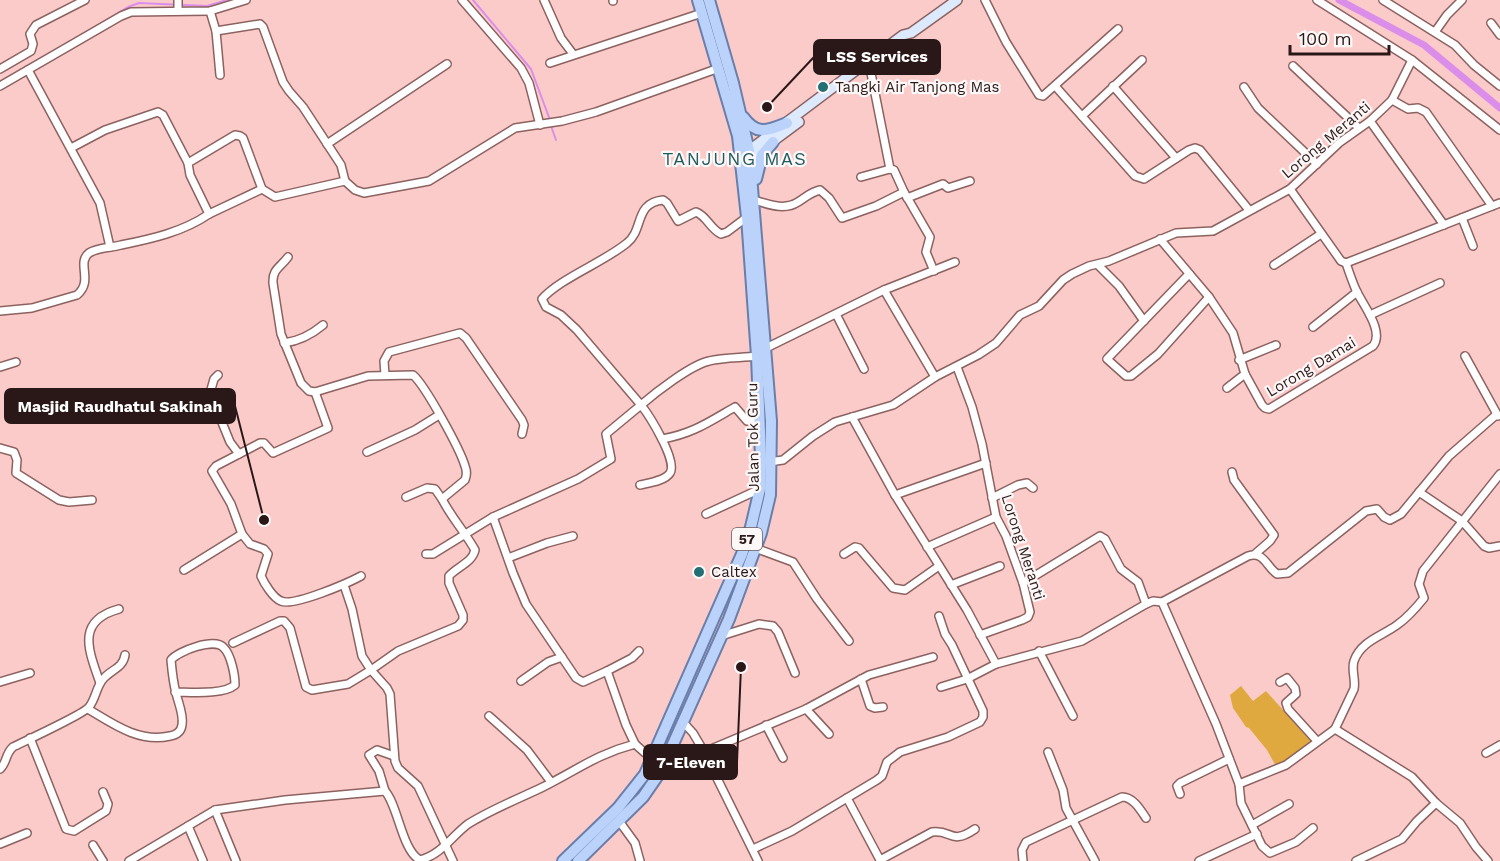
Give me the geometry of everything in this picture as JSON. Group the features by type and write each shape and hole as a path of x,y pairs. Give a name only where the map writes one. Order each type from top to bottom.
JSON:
{"main road":[{"name":"Jalan Tok Guru","path":"578,861 643,797 661,771 722,636 761,533 770,495 771,421 753,184 698,0"},
{"name":"Jalan Tok Guru","path":"563,861 618,808 645,774 742,554 752,527 760,489 757,356 747,217 746,157 741,114 709,0"},
{"path":"746,157 773,142 905,42 911,33 957,0"},
{"path":"746,157 903,35 911,33"},
{"path":"741,114 751,127 757,130 770,129 787,123"},
{"path":"753,184 762,155 773,142"},
{"path":"699,654 711,659"}],"street":[{"path":"0,69 31,51 33,44 30,34 36,25 86,0"},
{"path":"0,86 121,16 142,10 178,5 210,11 246,0"},
{"path":"462,0 521,68 529,83 541,124"},
{"path":"544,0 561,38 573,54"},
{"path":"985,0 1006,42 1040,95 1044,96 1118,29"},
{"path":"1317,0 1412,60 1500,130"},
{"path":"1383,0 1455,45 1500,87"},
{"path":"1435,32 1462,0"},
{"path":"210,11 216,31 220,75"},
{"path":"550,63 702,13"},
{"path":"1491,23 1500,35"},
{"path":"216,31 260,24 263,27 284,82 341,165 345,181 364,194 429,181 516,128 562,121 596,112 718,68"},
{"path":"1082,116 1142,60"},
{"name":"Lorong Meranti","path":"769,462 783,460 825,428 893,405 935,377 957,367 996,343 1020,315 1039,306 1063,280 1080,270 1098,265 1176,232 1213,231 1290,189 1359,128 1371,121 1392,100 1412,60"},
{"path":"327,144 447,64"},
{"path":"1293,66 1359,128"},
{"path":"870,68 890,169 896,173 905,195 930,237 926,252 934,271"},
{"path":"28,70 102,208 110,247"},
{"path":"1113,86 1176,158"},
{"path":"1056,87 1128,169 1140,178 1149,177 1195,148 1200,150 1250,210"},
{"path":"1244,87 1258,108 1317,164"},
{"path":"1392,100 1408,109 1418,108 1425,112 1492,206"},
{"path":"71,148 105,130 158,112 163,115 188,163 190,175 209,214"},
{"path":"1371,121 1444,225"},
{"path":"188,163 235,135 240,136 261,189 275,197 345,181"},
{"path":"861,177 890,169"},
{"path":"754,200 785,206 794,204 814,191 820,190 829,198 842,219 905,195 943,184 948,188 970,181"},
{"path":"0,311 32,308 77,295 85,285 84,259 96,250 163,236 261,189"},
{"name":"Lorong Damai","path":"1160,239 1209,297 1233,333 1239,360 1265,408 1274,407 1373,346 1377,336 1371,315 1357,292 1346,263 1341,261 1290,189"},
{"path":"640,485 670,474 670,461 662,439 641,405 577,330 561,315 542,304 542,299 560,285 627,244 637,231 643,210 657,200 667,203 678,222 696,212 701,214 715,232 721,234 747,217"},
{"path":"1346,263 1500,203"},
{"path":"1462,218 1473,246"},
{"path":"1274,265 1321,234"},
{"path":"288,257 272,275 280,332 301,383 305,389 315,392 369,376 412,375 422,386 455,442 466,468 465,480 442,499"},
{"path":"766,348 884,290 955,262"},
{"path":"1098,265 1119,286 1144,321"},
{"path":"1189,274 1107,359 1126,376 1131,376 1158,354 1209,297"},
{"path":"1371,315 1440,283"},
{"path":"884,290 935,377"},
{"path":"1313,327 1357,292"},
{"path":"836,314 864,369"},
{"path":"284,343 295,342 312,334 323,325"},
{"path":"385,375 384,361 389,352 460,333 522,420 524,424 522,434"},
{"path":"1239,360 1276,345"},
{"path":"426,555 433,554 493,517 578,479 606,463 611,459 606,434 656,392 701,363 710,360 757,356"},
{"path":"1255,554 1264,559 1273,571 1282,575 1288,573 1366,511 1377,509 1390,520 1401,514 1449,456 1498,416 1465,356"},
{"path":"0,367 16,362"},
{"name":"Lorong Meranti","path":"957,367 972,407 996,517 1006,536 1023,583 1030,612 1028,617 980,635"},
{"path":"1227,387 1245,374"},
{"path":"218,375 214,379 210,393 230,442 239,454"},
{"path":"315,392 328,428 273,453 264,443 260,443 216,466 212,471 231,504 242,534 250,544 266,550 268,559 262,568 261,576 281,602 313,596 361,576"},
{"path":"662,439 683,436 692,432 735,406 747,421 759,422"},
{"path":"367,452 416,430 439,415"},
{"path":"852,417 895,495 951,585 996,664"},
{"path":"0,448 14,452 17,460 16,473 59,500 69,502 92,500"},
{"path":"895,495 986,463"},
{"path":"942,687 967,679 996,664 1082,641 1146,604 1153,601 1162,602 1239,560 1255,554 1274,535 1234,480 1232,472"},
{"path":"1239,784 1286,765 1335,729 1354,689 1353,663 1358,653 1377,636 1400,623 1424,598 1419,584 1423,571 1500,474"},
{"path":"992,498 1018,485 1027,483 1034,488"},
{"path":"233,643 284,621 290,628 306,687 312,690 348,684 398,651 458,626 463,620 462,609 449,583 449,576 474,556 475,550 435,489 427,488 406,497"},
{"path":"706,514 760,489"},
{"path":"1419,492 1462,521 1484,546 1489,548 1500,546"},
{"path":"493,517 526,604 576,678 583,682 632,658 639,651"},
{"path":"927,547 996,517"},
{"path":"184,570 242,534"},
{"path":"508,558 573,536"},
{"path":"1023,583 1100,536 1105,539 1121,569 1138,582 1146,604"},
{"path":"755,548 793,562 817,599 849,641"},
{"path":"844,555 859,548 893,588 898,590 905,590 939,566"},
{"path":"951,585 1000,566"},
{"path":"344,585 352,609 362,656 390,694 394,756 398,768 418,786 453,861"},
{"path":"1162,602 1216,724 1239,784 1241,803 1262,846 1270,853 1296,842 1312,828"},
{"path":"100,683 89,648 88,634 97,620 119,609"},
{"path":"753,849 792,831 882,776 887,762 900,752 948,737 980,722 983,711 945,634 939,616"},
{"path":"722,636 759,624 773,626 778,632 795,673"},
{"path":"88,709 145,738 174,735 182,726 176,692 171,660 198,646 223,645 235,685 231,689 217,691 176,692"},
{"path":"1039,651 1073,716"},
{"path":"0,769 7,753 13,747 88,709 100,683 124,661 125,654"},
{"path":"521,681 548,662 562,657"},
{"path":"703,750 711,749 806,709 869,675 933,657"},
{"path":"607,671 635,744 645,753 654,756"},
{"path":"0,682 30,673"},
{"path":"1280,682 1287,678 1295,688 1296,694 1286,703 1288,710 1317,741"},
{"path":"861,679 870,706 883,707"},
{"path":"806,709 829,734"},
{"path":"489,716 527,750 551,782"},
{"path":"683,722 703,750 759,861"},
{"path":"766,725 783,758"},
{"path":"1335,729 1412,777 1436,803 1460,823 1476,848 1488,861"},
{"path":"30,738 63,825 69,831 74,831 106,812 108,804 103,792"},
{"path":"394,756 377,750 369,755 390,796 414,860 425,859 446,847 459,831 495,808 551,782 598,756 635,744"},
{"path":"1486,753 1500,745"},
{"path":"1048,752 1062,790 1063,800 1095,861"},
{"path":"1180,794 1177,786 1180,783 1228,759"},
{"path":"129,861 215,810 285,800 386,791"},
{"path":"1023,861 1022,850 1026,842 1122,796 1134,802 1146,818"},
{"path":"847,798 880,860 932,832 938,831 955,838 975,829"},
{"path":"1356,861 1402,839 1436,803"},
{"path":"1252,825 1289,804"},
{"path":"215,810 236,861"},
{"path":"619,821 635,843 640,861"},
{"path":"188,826 203,861"},
{"path":"0,844 27,833"},
{"path":"1199,861 1257,834"},
{"path":"93,845 103,861"}],"shaded area":[{"path":"1241,686 1253,701 1266,691 1310,740 1309,744 1277,768 1267,750 1246,727 1233,708 1230,695"}],"waterway":[{"path":"63,46 128,7 139,3 207,6 227,0"},
{"path":"473,0 531,69 550,120"},
{"path":"1339,0 1424,45 1500,108"},
{"path":"551,126 556,140"}],"place":[{"name":"Tangki Air Tanjong Mas","path":"823,87"},
{"name":"LSS Services","path":"767,107"},
{"name":"Masjid Raudhatul Sakinah","path":"264,520"},
{"name":"Caltex","path":"699,572"},
{"name":"7-Eleven","path":"741,667"}],"district":[{"name":"TANJUNG MAS","path":"735,159"}]}
